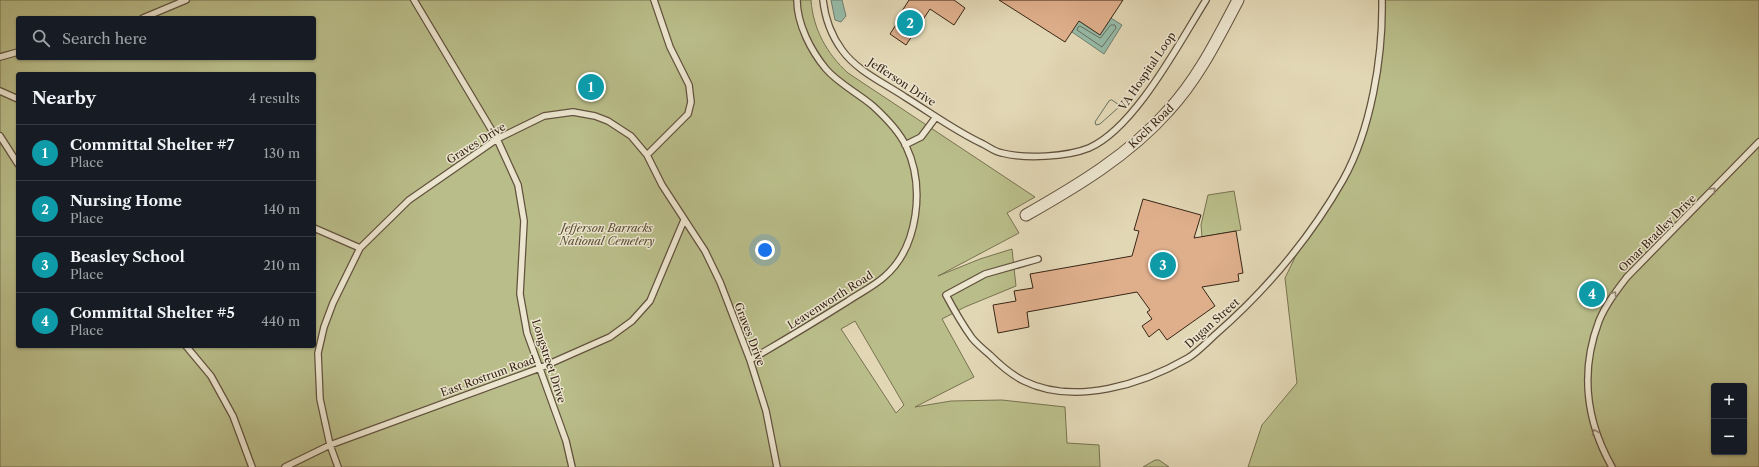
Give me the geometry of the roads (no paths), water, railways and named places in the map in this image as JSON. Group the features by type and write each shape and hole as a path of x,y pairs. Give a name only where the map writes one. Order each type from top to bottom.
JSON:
{"street":[{"name":"Koch Road","path":"1026,215 1106,166 1144,136 1164,116 1192,80 1218,40 1238,0"}],"lane":[{"path":"148,16 186,0"},
{"name":"Longstreet Drive","path":"414,0 497,139 518,185 524,221 520,294 527,333 566,441 572,467"},
{"path":"647,156 688,114 691,102 689,85 670,47 654,0"},
{"name":"Leavenworth Road","path":"750,360 884,277 903,254 915,220 917,188 912,164 905,145 883,115 826,69 807,38 797,8 797,0"},
{"name":"Jefferson Drive","path":"823,0 824,12 830,32 842,51 860,67 965,136 1001,153"},
{"name":"VA Hospital Loop","path":"1001,153 1048,157 1088,148 1109,136 1129,117 1171,57 1206,0"},
{"name":"Dugan Street","path":"1038,259 985,274 946,295 973,339 999,364 1025,381 1053,389 1079,392 1102,390 1125,386 1147,378 1190,357 1241,312 1303,241 1343,179 1362,134 1377,75 1382,21 1382,0"},
{"path":"0,57 16,53"},
{"path":"0,91 16,98"},
{"name":"Graves Drive","path":"338,467 330,445 320,399 318,353 324,327 333,304 360,248 409,200 497,139 544,116 573,112 595,116 608,121 631,136 647,156 684,220 705,251 720,282 750,360 766,411 777,467"},
{"path":"905,145 921,137 936,117"},
{"path":"0,136 16,161"},
{"name":"Omar Bradley Drive","path":"1612,467 1601,447 1592,424 1587,378 1593,339 1600,319 1611,298 1627,277 1759,142"},
{"name":"East Rostrum Road","path":"284,467 330,445 540,368 610,337 632,322 650,301 684,220"},
{"path":"316,229 360,248"},
{"path":"188,348 211,376 234,416 252,467"}],"water":[{"path":"831,0 842,0 846,16 841,22 835,20"},
{"path":"1047,0 1111,18 1122,25 1104,54 1072,32"}],"place":[{"name":"Nursing Home","path":"910,23"},
{"name":"Committal Shelter #7","path":"591,87"},
{"name":"Beasley School","path":"1163,265"},
{"name":"Committal Shelter #5","path":"1592,294"}],"park label":[{"name":"Jefferson Barracks National Cemetery","path":"607,234"}]}
